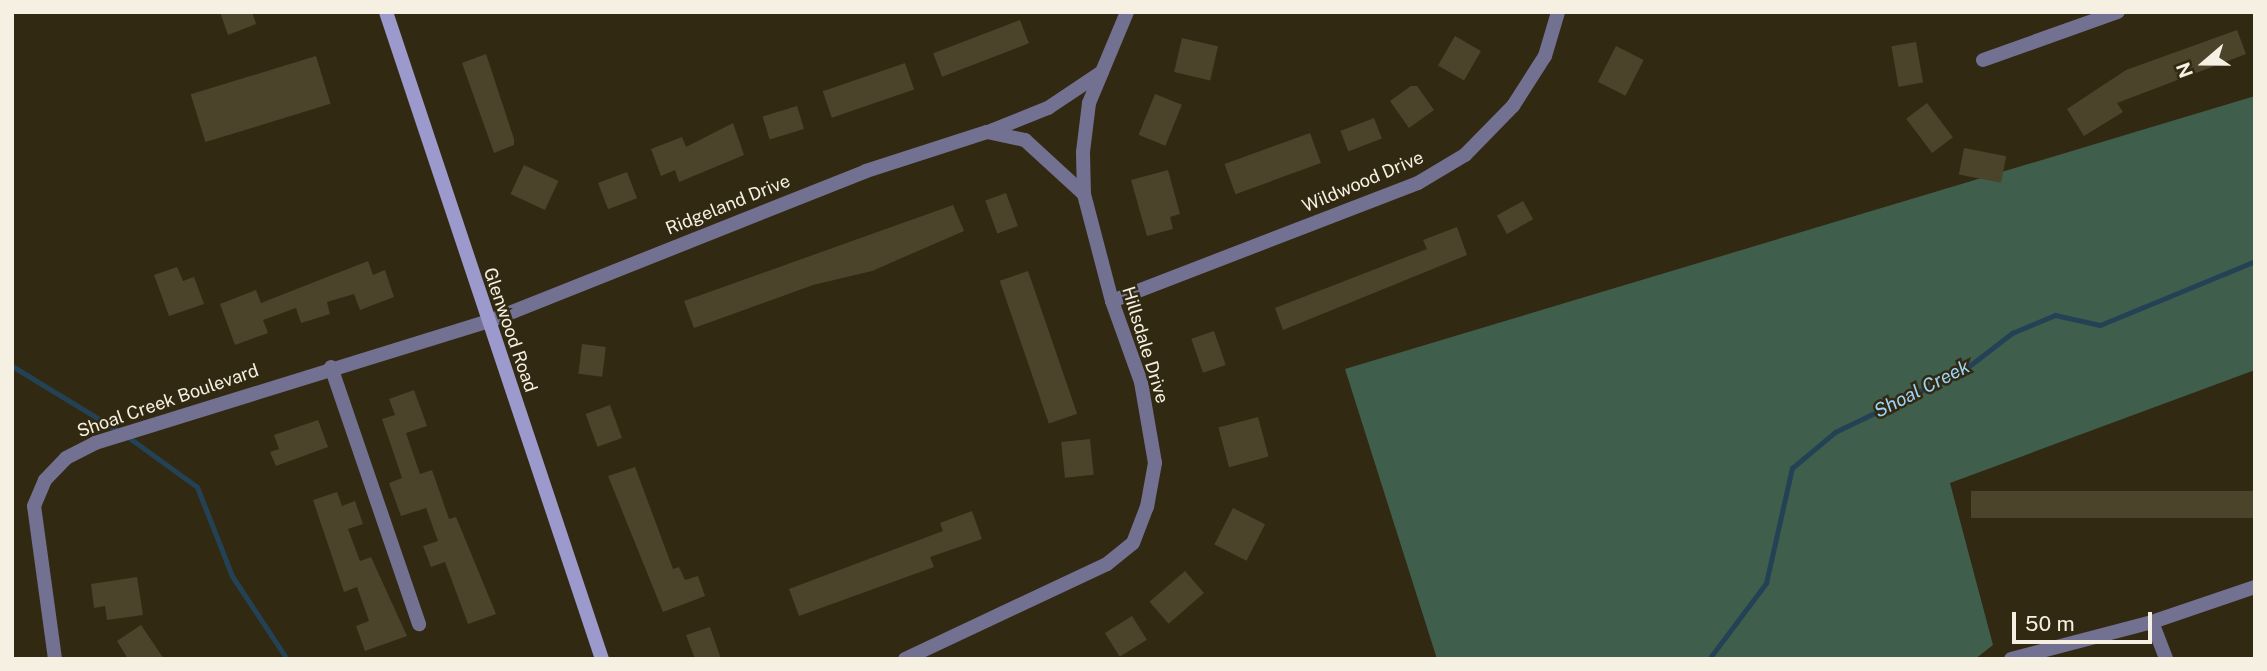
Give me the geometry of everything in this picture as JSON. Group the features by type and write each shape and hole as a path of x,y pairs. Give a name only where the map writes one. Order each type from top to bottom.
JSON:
{"main road":[{"name":"Glenwood Road","path":"386,12 487,322 602,659"}],"street":[{"path":"1084,194 1089,103 1127,12"},
{"name":"Wildwood Drive","path":"1112,301 1418,183 1465,155 1513,106 1545,56 1558,12"},
{"path":"1983,60 2118,12"},
{"name":"Ridgeland Drive","path":"487,322 866,171 986,132 1048,108 1102,72"},
{"path":"986,132 1025,141 1084,194"},
{"name":"Hillsdale Drive","path":"905,659 1095,570 1133,543 1147,507 1155,463 1140,382 1112,301 1084,194"},
{"name":"Shoal Creek Boulevard","path":"55,659 34,506 45,480 66,458 95,443 331,367 487,322"},
{"path":"331,367 419,624"},
{"path":"2011,659 2152,622 2255,587"},
{"path":"2152,622 2165,659"}],"green space":[{"path":"2255,96 2255,370 1950,483 1993,645 1975,659 1437,659 1345,369"}],"building":[{"path":"220,12 252,12 256,24 228,35"},
{"path":"1020,20 1029,43 942,77 933,53"},
{"path":"2237,30 2246,54 2117,103 2123,112 2084,136 2067,109 2126,70"},
{"path":"1455,36 1481,51 1464,80 1438,65"},
{"path":"1182,38 1218,46 1210,80 1174,72"},
{"path":"1916,42 1923,82 1898,87 1891,46"},
{"path":"1616,46 1644,60 1625,96 1598,82"},
{"path":"486,54 514,139 514,145 494,153 462,63"},
{"path":"316,56 331,104 205,142 191,94"},
{"path":"905,63 914,89 832,118 823,91"},
{"path":"1411,86 1417,86 1434,110 1409,128 1390,101"},
{"path":"1155,94 1182,105 1165,146 1139,135"},
{"path":"1927,103 1953,137 1932,153 1906,119"},
{"path":"797,106 804,129 770,139 763,117"},
{"path":"1374,118 1382,139 1348,151 1340,131"},
{"path":"733,123 744,155 679,182 675,170 661,176 651,149 682,137 686,147"},
{"path":"1310,133 1321,163 1235,194 1224,164"},
{"path":"1964,148 2006,156 2001,183 1959,175"},
{"path":"524,165 558,181 545,210 510,194"},
{"path":"1168,170 1180,214 1170,217 1173,229 1147,236 1131,180"},
{"path":"627,172 637,198 608,209 598,183"},
{"path":"1006,193 1018,226 997,233 985,201"},
{"path":"1523,201 1533,219 1507,234 1497,216"},
{"path":"953,205 964,231 872,271 813,285 694,328 684,301"},
{"path":"1457,227 1467,255 1283,330 1275,308 1427,249 1423,240"},
{"path":"368,261 373,275 385,270 394,297 360,310 354,294 327,302 330,314 301,323 296,308 263,320 268,333 235,345 220,304 256,290 261,303"},
{"path":"177,267 183,281 194,277 204,304 169,316 154,275"},
{"path":"1028,271 1077,414 1049,424 1000,281"},
{"path":"1214,331 1226,365 1203,373 1191,339"},
{"path":"582,344 606,347 602,377 578,374"},
{"path":"414,390 427,426 406,433 420,474 432,470 449,519 456,517 496,614 468,624 445,562 431,567 423,546 438,541 426,508 401,516 389,483 402,478 382,419 395,415 389,399"},
{"path":"610,405 622,438 598,447 586,414"},
{"path":"1258,417 1269,457 1229,467 1218,428"},
{"path":"318,420 328,447 276,466 270,452 279,449 274,435"},
{"path":"1090,439 1094,475 1065,478 1061,442"},
{"path":"635,467 673,569 679,567 685,580 698,576 705,596 663,612 608,476"},
{"path":"1971,491 2255,491 2255,518 1971,518"},
{"path":"337,492 342,506 355,501 363,524 348,529 360,561 371,557 407,636 365,651 356,626 369,621 357,587 344,592 313,500"},
{"path":"1233,508 1265,524 1246,561 1214,545"},
{"path":"972,511 982,539 930,557 934,567 799,616 789,589 943,531 940,523"},
{"path":"1185,571 1204,593 1169,624 1150,602"},
{"path":"137,577 143,615 107,620 105,606 94,608 91,584"},
{"path":"1132,616 1147,640 1120,657 1105,633"},
{"path":"141,625 164,659 128,659 117,641"},
{"path":"710,627 721,659 695,659 686,635"}],"waterway":[{"name":"Shoal Creek","path":"1709,659 1766,583 1792,468 1835,432 1964,370 2012,333 2055,315 2100,325 2255,261"},
{"path":"12,366 120,432"},
{"path":"128,437 197,487 232,576 287,659"}]}
